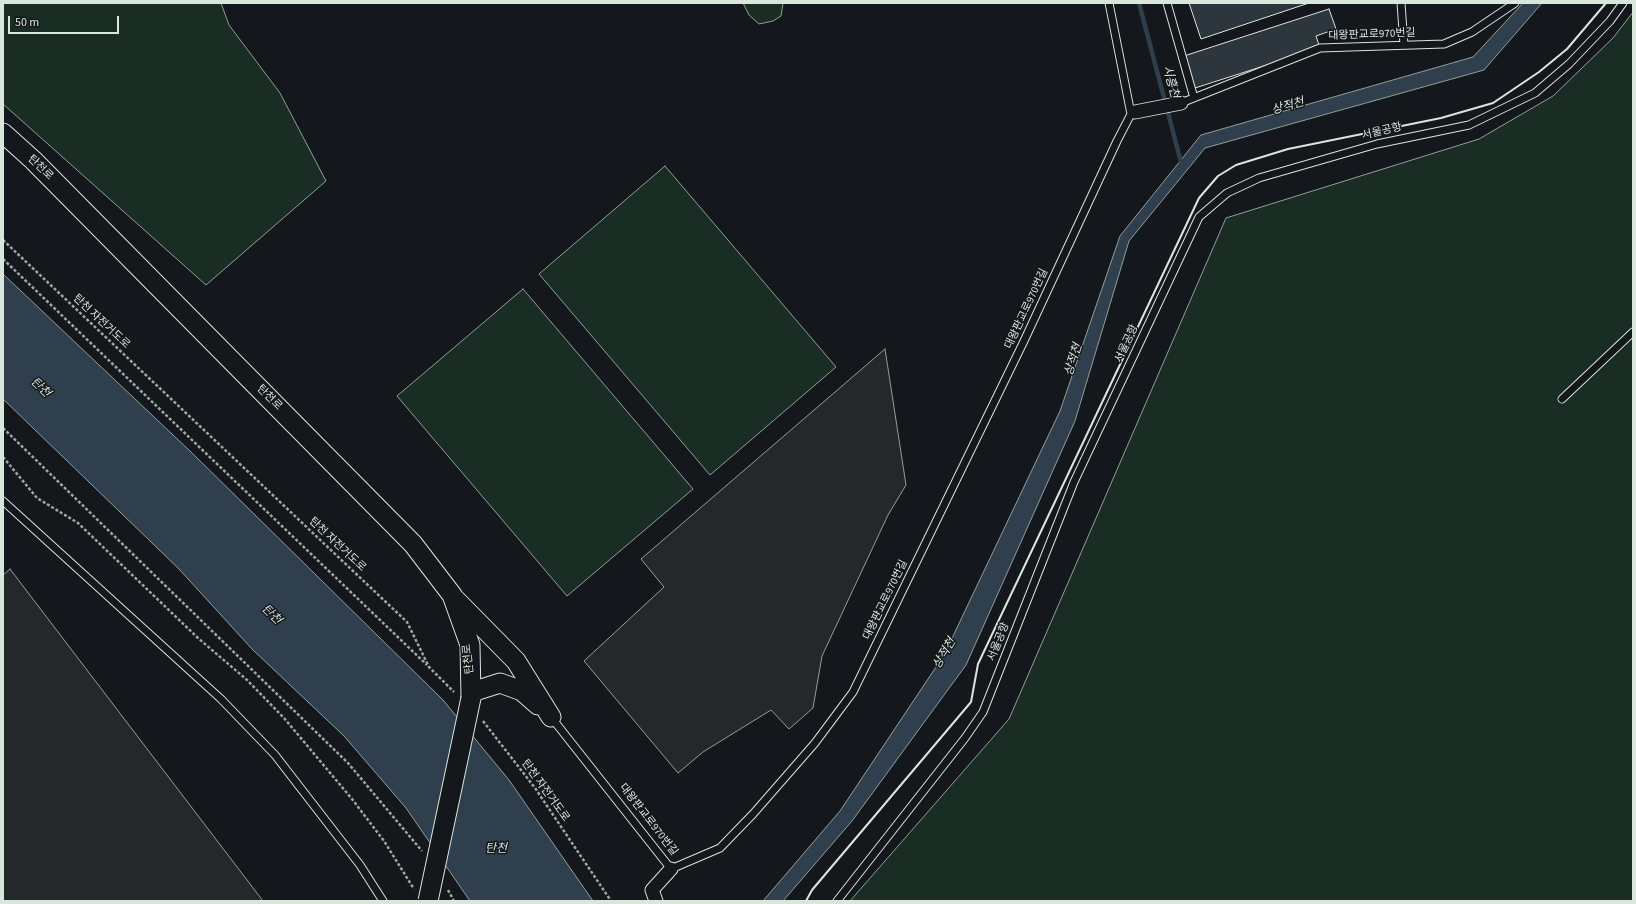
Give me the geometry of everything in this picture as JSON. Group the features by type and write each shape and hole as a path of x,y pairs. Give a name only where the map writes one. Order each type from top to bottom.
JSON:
{"main road":[{"name":"탄천로","path":"3,133 45,172 413,544 452,595 470,645 466,694 422,896"},
{"path":"452,595 516,661 551,717"},
{"path":"466,694 500,683 522,691 551,717"}],"street":[{"path":"1133,113 1181,103"},
{"path":"656,901 652,890 672,869"}],"lane":[{"path":"1109,3 1133,113"},
{"path":"1167,3 1194,98"},
{"path":"1402,3 1404,45"},
{"name":"대왕판교로970번길","path":"1181,103 1320,48 1444,44 1472,32 1515,3"},
{"name":"서울공항","path":"837,901 965,738 983,712 1074,482 1199,217 1227,193 1258,178 1377,144 1469,125 1534,93 1569,64 1610,22 1623,3"},
{"name":"대왕판교로970번길","path":"551,717 672,869 720,848 753,814 815,743 853,692 1024,340 1117,141 1133,113"},
{"path":"1562,399 1633,332"},
{"path":"3,501 221,699 275,755 360,865 383,901"}],"path":[{"name":"탄천 자전거도로","path":"3,240 407,622 429,667 466,694"},
{"path":"3,259 429,667"},
{"path":"3,428 348,763 423,852"},
{"path":"3,457 37,498 78,523 198,638 247,680 284,718 352,799 384,841 422,896"},
{"name":"탄천 자전거도로","path":"478,716 535,788 611,901"},
{"path":"448,889 454,901"}],"green space":[{"path":"3,3 221,3 229,25 280,93 326,181 206,285 3,104"},
{"path":"743,3 783,3 781,16 773,21 759,24 749,15"},
{"path":"1633,12 1633,901 850,901 1009,719 1226,218 1479,139 1553,96 1613,38"},
{"path":"665,166 836,367 710,475 539,274"},
{"path":"523,289 693,489 567,596 397,396"}],"shaded area":[{"path":"885,349 906,485 888,515 822,656 813,708 789,729 771,710 703,752 678,773 584,661 664,587 641,559"},
{"path":"10,569 263,901 3,901 3,575"}],"water":[{"name":"상적천","path":"1523,3 1542,3 1484,70 1205,148 1129,241 1075,421 966,665 852,821 783,901 763,901 840,811 944,655 1060,411 1120,236 1201,135 1473,57"},
{"name":"탄천","path":"3,274 191,452 443,700 509,780 593,901 470,901 406,808 344,736 252,649 179,569 3,399"}],"building":[{"path":"1189,3 1309,3 1201,39"},
{"path":"1329,9 1336,29 1316,36 1320,48 1195,88 1184,56"}],"waterway":[{"name":"시흥천","path":"1139,3 1182,166"}],"wall":[{"path":"806,901 812,890 971,702 978,664 1199,198 1218,176 1236,165 1288,149 1441,118 1493,103 1539,72 1567,49 1606,3"}]}
